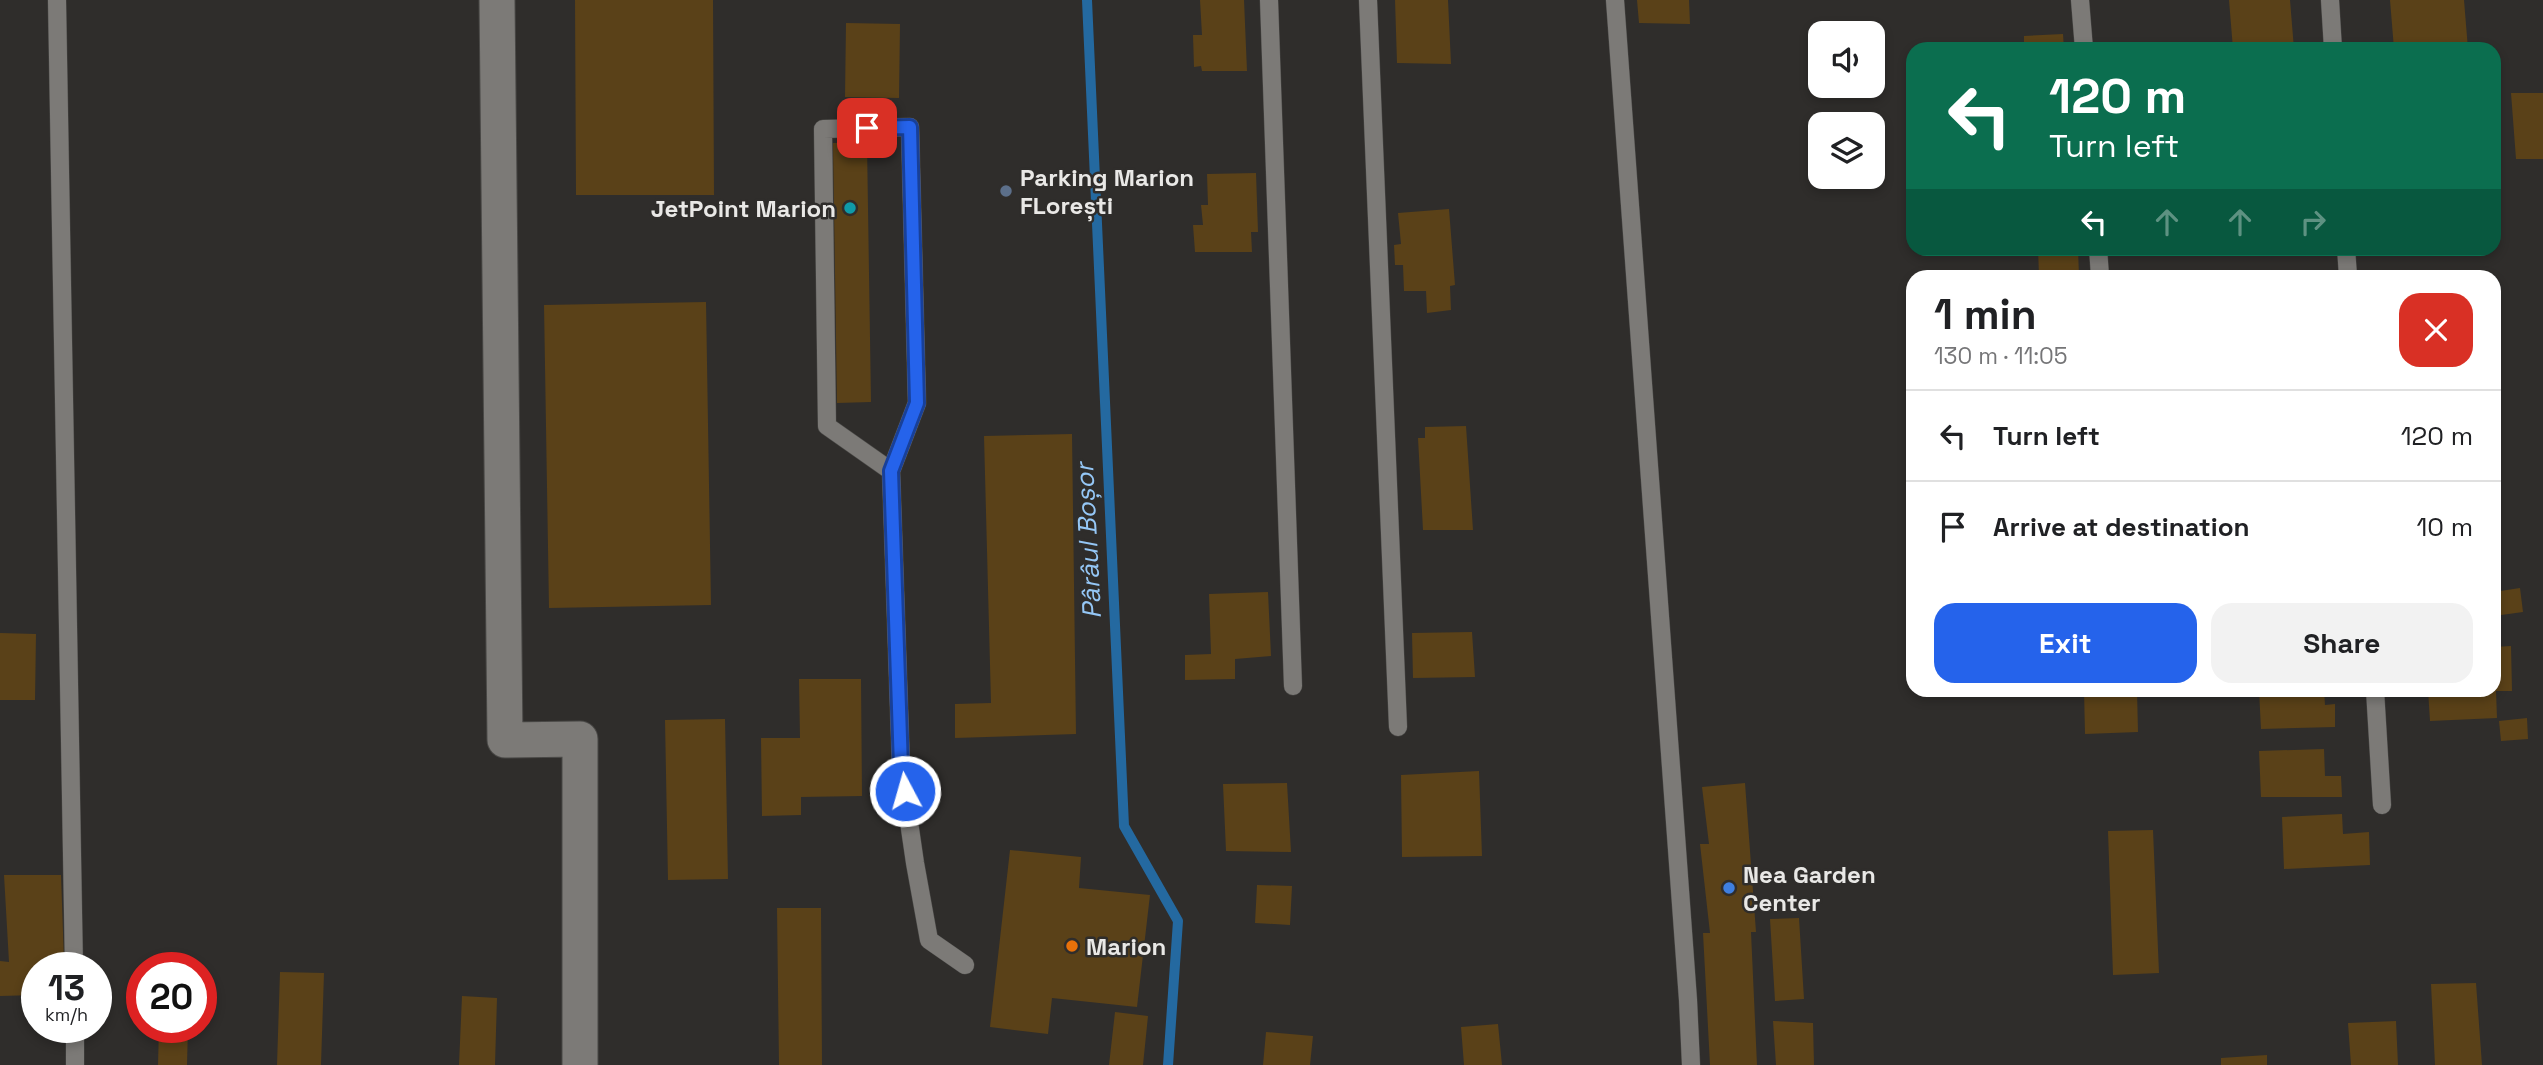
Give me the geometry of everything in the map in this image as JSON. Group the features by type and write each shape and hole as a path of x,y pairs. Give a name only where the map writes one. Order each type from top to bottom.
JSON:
{"street":[{"path":"497,0 505,740 580,739 580,1065"}],"lane":[{"path":"57,0 74,952"},
{"path":"1269,0 1293,686"},
{"path":"1367,0 1398,727"},
{"path":"1615,0 1691,1065"},
{"path":"2080,0 2083,42"},
{"path":"2330,0 2333,42"},
{"path":"891,471 827,426 823,129 910,127 917,403 891,471 901,767 929,940 965,965"},
{"path":"2375,697 2382,805"},
{"path":"75,1043 75,1065"}],"building":[{"path":"575,0 713,0 714,195 576,195"},
{"path":"1200,0 1244,0 1247,71 1202,71 1201,66 1194,67 1193,35 1202,35"},
{"path":"1395,0 1448,0 1451,64 1397,63"},
{"path":"1637,0 1689,0 1690,24 1639,23"},
{"path":"2229,0 2290,0 2293,42 2232,42"},
{"path":"2390,0 2464,0 2467,42 2393,42"},
{"path":"846,23 900,24 899,98 845,97"},
{"path":"2063,34 2064,42 2024,42 2024,36"},
{"path":"2511,93 2543,93 2543,159 2516,159"},
{"path":"833,143 867,143 871,402 837,403"},
{"path":"1256,173 1258,232 1251,232 1252,252 1195,252 1193,225 1203,225 1201,205 1208,205 1207,174"},
{"path":"1449,209 1455,285 1450,286 1451,310 1427,313 1426,291 1404,291 1403,265 1395,265 1394,245 1401,244 1398,213"},
{"path":"2038,256 2078,256 2079,270 2039,270"},
{"path":"706,302 711,605 549,608 544,305"},
{"path":"1466,426 1473,530 1423,530 1418,438 1425,438 1425,427"},
{"path":"1072,434 1076,734 955,738 955,704 991,703 984,436"},
{"path":"2520,588 2523,612 2501,615 2501,591"},
{"path":"1268,592 1271,656 1235,659 1235,679 1185,680 1185,655 1211,654 1209,594"},
{"path":"1472,632 1475,677 1413,678 1412,633"},
{"path":"0,633 36,634 35,700 0,700"},
{"path":"2511,646 2512,691 2501,691 2501,647"},
{"path":"799,679 861,679 862,796 801,797 801,815 762,816 761,738 800,738"},
{"path":"2084,697 2137,697 2138,732 2085,734"},
{"path":"2259,697 2324,697 2325,705 2335,704 2335,727 2261,729"},
{"path":"2428,697 2496,697 2497,718 2430,721"},
{"path":"2527,718 2528,739 2501,741 2499,721"},
{"path":"725,719 728,879 668,880 665,720"},
{"path":"2324,749 2325,776 2341,776 2342,797 2261,797 2259,751"},
{"path":"1479,771 1482,856 1402,857 1401,775"},
{"path":"1287,783 1291,852 1226,851 1223,784"},
{"name":"Nea Garden Center","path":"1745,783 1756,932 1751,932 1757,1065 1710,1065 1703,933 1710,933 1700,844 1709,844 1702,787"},
{"path":"2342,814 2343,834 2369,832 2370,865 2284,869 2282,817"},
{"path":"2153,830 2159,973 2113,975 2108,831"},
{"name":"Marion","path":"1010,850 1081,857 1079,888 1150,895 1137,1007 1052,998 1048,1034 990,1027"},
{"path":"4,875 61,875 64,952 21,952 21,995 0,996 0,961 9,962"},
{"path":"1257,885 1292,886 1290,925 1255,923"},
{"path":"777,908 821,908 822,1065 779,1065"},
{"path":"1799,918 1804,999 1775,1001 1770,919"},
{"path":"280,972 324,973 321,1065 277,1065"},
{"path":"2476,983 2482,1065 2435,1065 2431,984"},
{"path":"462,996 497,998 495,1065 459,1065"},
{"path":"1115,1012 1148,1016 1143,1065 1109,1065"},
{"path":"1773,1021 1813,1023 1814,1065 1776,1065"},
{"path":"2396,1021 2398,1065 2351,1065 2348,1023"},
{"path":"1498,1024 1502,1065 1464,1065 1461,1027"},
{"path":"1266,1032 1313,1036 1310,1065 1263,1065"},
{"path":"159,1043 188,1043 187,1065 158,1065"},
{"path":"2267,1055 2267,1065 2221,1065 2221,1058"}],"waterway":[{"name":"Pârâul Boșor","path":"1087,0 1124,826 1178,921 1168,1065"}],"place":[{"name":"Parking Marion FLorești","path":"1006,191"},
{"name":"JetPoint Marion","path":"850,208"},
{"name":"Nea Garden Center","path":"1729,888"},
{"name":"Marion","path":"1072,946"}],"route":[{"path":"867,128 910,127 917,403 891,471 901,767 905,791"}]}
